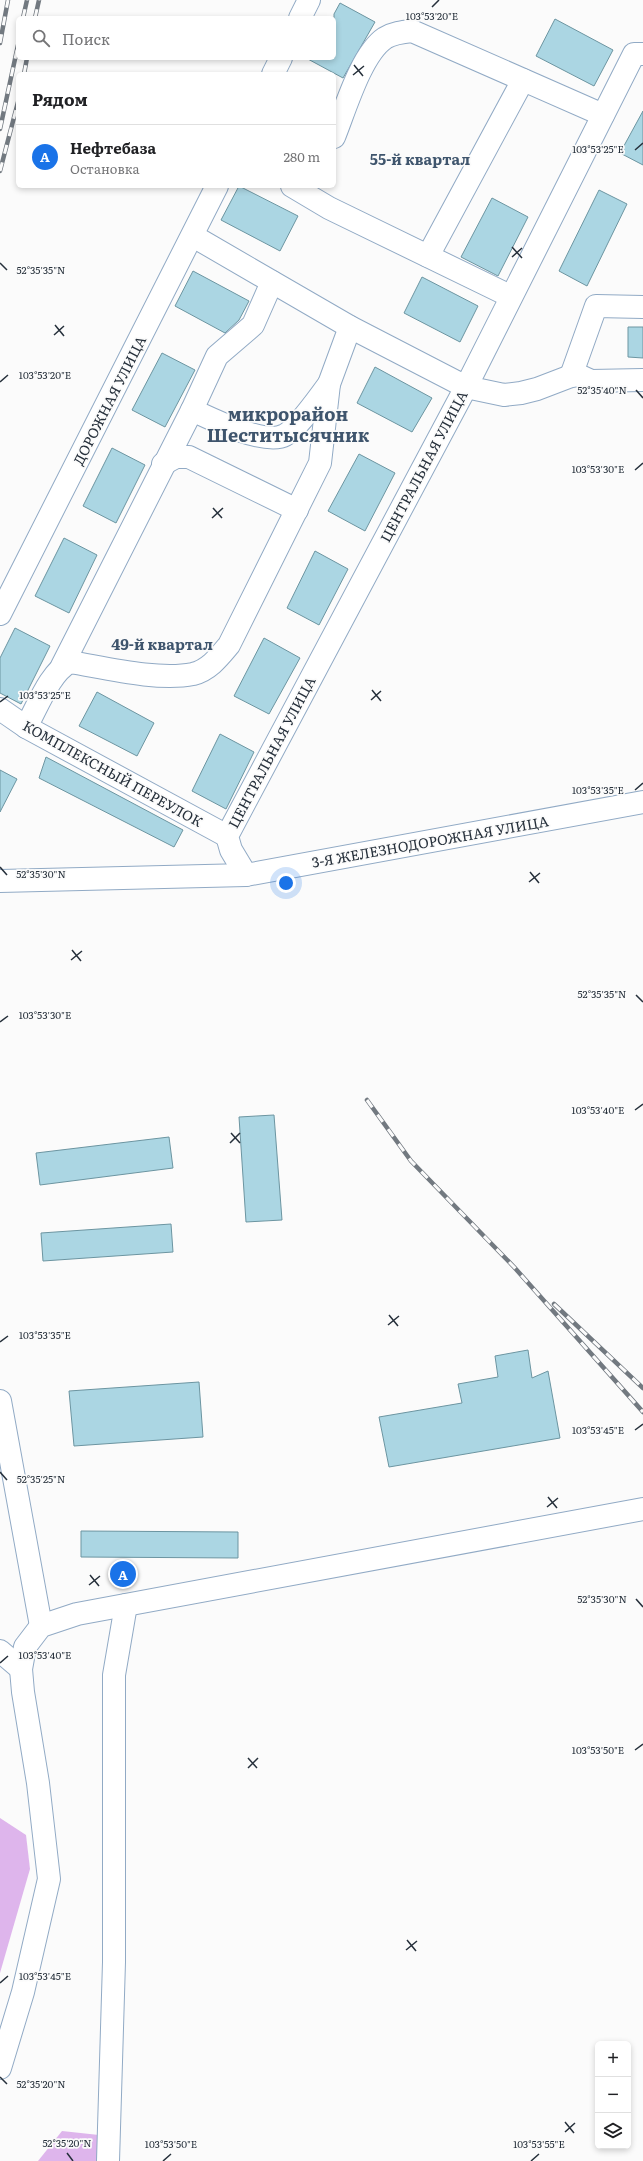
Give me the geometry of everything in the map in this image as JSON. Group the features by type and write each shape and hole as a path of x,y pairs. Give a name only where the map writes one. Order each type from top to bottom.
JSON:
{"street":[{"path":"301,16 309,0"},
{"path":"336,132 364,62 374,48 385,38 399,32 412,31 603,115"},
{"name":"ЦЕНТРАЛЬНАЯ УЛИЦА","path":"246,875 231,850 227,836 466,387 510,296 603,115 639,54"},
{"path":"274,72 279,60"},
{"path":"428,256 523,80"},
{"name":"ДОРОЖНАЯ УЛИЦА","path":"0,614 216,188"},
{"path":"295,188 329,208 510,296"},
{"path":"318,188 329,208"},
{"path":"193,236 350,327 466,387 504,395 521,393 578,375 584,380 591,381 643,380"},
{"path":"26,727 55,674 62,666 192,410 216,356 252,325 272,282"},
{"path":"571,376 596,306 643,307"},
{"path":"62,666 70,662 156,675 194,674 215,662 229,645 320,463 329,384 350,327"},
{"path":"192,410 234,430 276,438 285,435 293,429 329,384"},
{"path":"164,464 176,457 189,457 296,510"},
{"name":"КОМПЛЕКСНЫЙ ПЕРЕУЛОК","path":"0,709 26,727 227,836"},
{"name":"3-Я ЖЕЛЕЗНОДОРОЖНАЯ УЛИЦА","path":"0,881 246,875 643,802"},
{"path":"0,1401 42,1626"},
{"path":"0,2068 23,1992 50,1879 38,1783 23,1692 21,1669 25,1647 42,1626 77,1614 643,1509"},
{"path":"108,2161 114,1954 114,1675 126,1605"},
{"path":"0,1651 21,1669"}],"shaded area":[{"path":"0,1818 26,1835 30,1869 0,1973"},
{"path":"62,2131 99,2135 103,2161 38,2161"}],"building":[{"path":"340,3 375,22 343,78 336,74 336,72 332,72 310,60 336,60 336,16 334,16"},
{"path":"555,19 613,50 594,86 536,56"},
{"path":"643,111 643,165 620,153"},
{"path":"238,188 243,188 298,216 280,251 221,220"},
{"path":"599,190 627,204 587,286 559,271"},
{"path":"492,198 528,217 498,276 461,257"},
{"path":"193,271 249,301 239,320 225,333 175,306"},
{"path":"422,277 478,306 460,342 404,313"},
{"path":"628,327 643,327 643,358 628,357"},
{"path":"162,353 195,370 165,427 132,410"},
{"path":"375,367 432,398 412,432 357,403"},
{"path":"112,448 145,465 116,523 83,506"},
{"path":"359,454 395,473 365,531 328,511"},
{"path":"64,538 97,555 69,613 35,596"},
{"path":"315,551 348,569 319,625 287,608"},
{"path":"15,628 50,646 21,704 0,693 0,658"},
{"path":"264,638 300,658 269,714 234,696"},
{"path":"97,692 154,723 137,756 79,726"},
{"path":"220,734 254,752 226,809 192,791"},
{"path":"46,757 183,830 174,847 39,778"},
{"path":"0,770 17,779 0,812"},
{"path":"274,1115 282,1220 246,1222 239,1117"},
{"path":"169,1137 173,1168 40,1185 36,1153"},
{"path":"171,1224 173,1252 43,1261 41,1233"},
{"path":"528,1350 532,1378 548,1371 560,1438 389,1467 379,1417 462,1403 458,1384 498,1377 495,1356"},
{"path":"199,1382 203,1437 74,1446 69,1391"},
{"path":"81,1531 238,1532 238,1558 81,1557"}],"railway":[{"path":"0,43 8,0"},
{"path":"23,16 27,0"},
{"path":"35,16 39,0"},
{"path":"0,129 16,54"},
{"path":"24,72 27,60"},
{"path":"0,171 16,110"},
{"path":"367,1100 411,1161 514,1267 643,1412"},
{"path":"554,1304 643,1388"}],"place":[{"name":"Нефтебаза","path":"123,1574"}],"district":[{"name":"55-й квартал","path":"420,158"},
{"name":"микрорайон Шеститысячник","path":"288,423"},
{"name":"49-й квартал","path":"162,643"}]}
